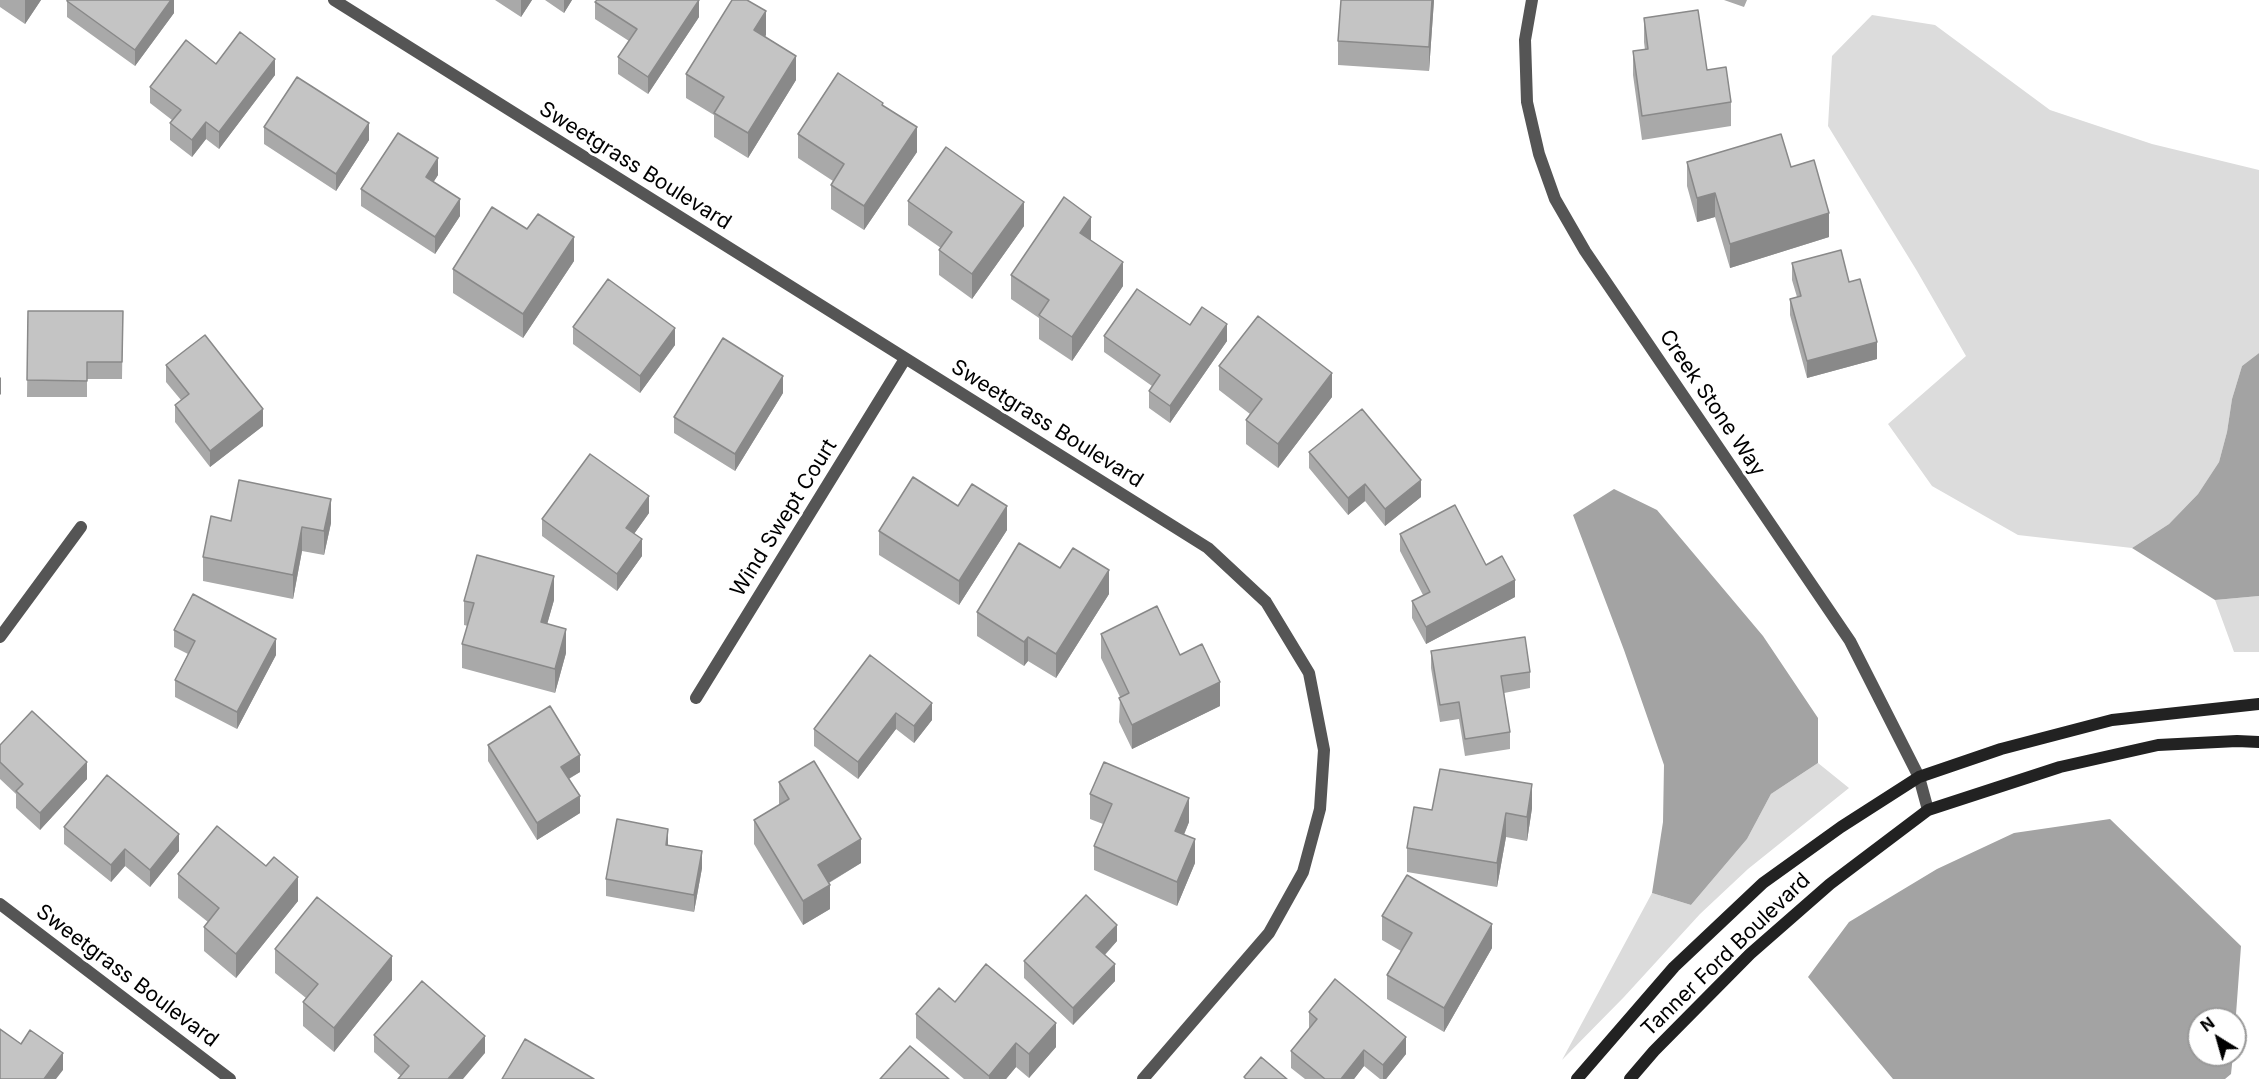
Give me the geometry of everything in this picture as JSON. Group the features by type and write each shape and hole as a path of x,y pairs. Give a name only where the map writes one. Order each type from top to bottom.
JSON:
{"street":[{"name":"Sweetgrass Boulevard","path":"334,0 1208,548 1266,602 1309,673 1324,750 1320,809 1303,872 1269,933 1143,1079"},
{"name":"Creek Stone Way","path":"1532,0 1525,40 1527,102 1539,154 1555,199 1585,251 1850,640 1919,777 1928,810"},
{"name":"Wind Swept Court","path":"696,698 905,359"},
{"path":"0,637 81,527"},
{"name":"Tanner Ford Boulevard","path":"1577,1079 1674,967 1763,883 1841,827 1919,777 2001,749 2112,720 2259,704"},
{"name":"Tanner Ford Boulevard","path":"1630,1079 1654,1051 1750,954 1830,884 1928,810 2060,767 2158,745 2259,742"},
{"name":"Sweetgrass Boulevard","path":"0,904 230,1079"}],"shaded area":[{"path":"1872,15 1935,25 2050,110 2152,144 2259,170 2259,353 2242,366 2232,399 2219,462 2198,494 2169,524 2132,548 2018,535 1932,486 1888,424 1966,356 1828,126 1832,56"},
{"path":"2259,353 2259,596 2215,600 2132,548 2169,524 2198,494 2219,462 2232,399 2242,366"},
{"path":"1614,489 1657,510 1763,636 1818,718 1818,763 1771,794 1747,839 1691,905 1652,893 1663,822 1664,765 1573,515"},
{"path":"2259,596 2259,652 2234,652 2215,600"},
{"path":"1818,763 1849,788 1748,869 1700,914 1562,1060 1652,893 1691,905 1747,839 1771,794"},
{"path":"2110,819 2241,946 2237,1007 2187,1007 2187,1067 2232,1067 2231,1074 2225,1079 1893,1079 1808,977 1849,922 1937,869 2014,833"}],"building":[{"path":"67,0 171,0 135,50"},
{"path":"597,0 699,0 648,77 618,57 637,29 595,2"},
{"path":"732,0 747,0 766,11 754,30 796,56 748,133 714,113 724,97 686,74"},
{"path":"1341,0 1432,0 1429,47 1338,41"},
{"path":"1698,10 1707,70 1726,67 1731,102 1642,116 1633,51 1648,49 1644,18"},
{"path":"240,32 275,59 219,132 206,122 192,140 170,123 181,110 150,87 186,40 216,64"},
{"path":"838,73 917,127 864,206 831,185 844,164 798,134"},
{"path":"297,77 369,123 336,174 264,127"},
{"path":"398,133 438,158 426,177 460,199 435,237 361,189"},
{"path":"1781,134 1791,167 1814,160 1829,213 1730,244 1715,193 1697,198 1687,162"},
{"path":"946,147 1024,202 972,274 939,250 952,232 908,201"},
{"path":"1064,197 1091,217 1080,233 1123,262 1072,337 1039,315 1049,300 1011,275"},
{"path":"492,207 527,229 538,214 574,237 523,314 453,269"},
{"path":"1841,250 1849,282 1860,279 1877,342 1807,361 1790,299 1801,296 1792,263"},
{"path":"608,279 675,328 640,376 573,327"},
{"path":"1137,289 1190,325 1202,307 1227,324 1170,406 1149,391 1160,375 1104,336"},
{"path":"28,311 123,311 122,362 87,362 87,381 27,380"},
{"path":"1258,316 1332,373 1278,444 1246,420 1262,399 1219,366"},
{"path":"205,335 263,409 210,451 175,405 189,394 166,365"},
{"path":"723,338 783,376 735,454 674,417"},
{"path":"1362,409 1421,480 1385,509 1365,484 1348,498 1309,452"},
{"path":"590,454 649,496 626,528 642,539 617,574 542,519"},
{"path":"913,477 958,506 972,484 1007,506 959,581 879,531"},
{"path":"239,480 331,499 324,531 302,527 293,575 203,557 211,516 231,521"},
{"path":"1455,505 1486,565 1502,556 1515,580 1426,627 1412,601 1430,592 1400,534"},
{"path":"1019,543 1060,568 1073,548 1109,570 1056,654 1028,637 1024,642 977,612"},
{"path":"477,555 554,576 541,622 566,629 555,669 462,644 474,603 464,601"},
{"path":"193,594 276,639 237,712 175,680 195,641 174,630"},
{"path":"1157,606 1180,655 1202,644 1220,682 1132,725 1119,698 1129,693 1101,634"},
{"path":"1525,637 1530,672 1501,676 1510,732 1465,739 1459,702 1440,705 1431,651"},
{"path":"870,655 932,703 914,726 896,713 858,762 814,729"},
{"path":"550,706 580,755 561,767 580,796 537,823 488,745"},
{"path":"32,711 87,762 40,813 16,791 23,784 0,762 0,745"},
{"path":"814,761 861,839 818,865 830,885 803,901 754,820 789,799 779,782"},
{"path":"1104,762 1189,798 1175,831 1195,839 1177,882 1094,846 1112,804 1090,794"},
{"path":"1440,769 1532,784 1527,817 1506,813 1497,863 1407,848 1414,807 1432,810"},
{"path":"107,775 179,834 150,870 125,849 111,865 64,827"},
{"path":"617,819 668,829 666,845 702,851 694,895 606,879"},
{"path":"217,826 266,866 274,857 298,877 236,954 204,927 219,908 178,874"},
{"path":"1407,875 1492,924 1444,1008 1387,975 1412,933 1382,916"},
{"path":"1086,895 1117,925 1096,947 1115,964 1073,1008 1024,961"},
{"path":"317,897 392,956 334,1028 303,1002 318,984 275,949"},
{"path":"986,964 1056,1023 1029,1054 1016,1043 989,1076 916,1014 939,988 955,1002"},
{"path":"1335,979 1406,1037 1383,1065 1364,1050 1341,1079 1325,1079 1291,1051 1317,1019 1309,1012"},
{"path":"422,981 485,1036 448,1079 398,1079 409,1066 374,1035"},
{"path":"0,1029 21,1044 30,1030 63,1053 44,1079 0,1079"},
{"path":"525,1039 594,1079 502,1079"},
{"path":"910,1046 949,1079 880,1079"},
{"path":"1261,1057 1287,1079 1246,1079 1244,1077"}]}
